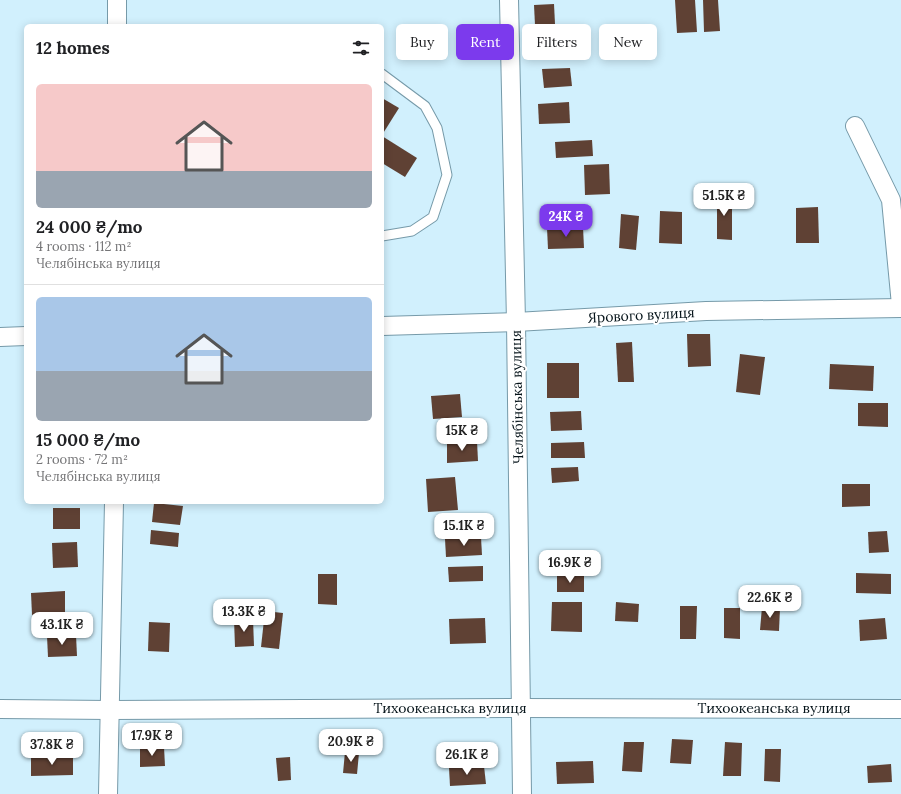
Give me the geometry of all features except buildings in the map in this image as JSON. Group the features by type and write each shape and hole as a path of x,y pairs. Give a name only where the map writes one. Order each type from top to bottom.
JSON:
{"street":[{"path":"117,0 117,24"},
{"name":"Челябінська вулиця","path":"509,0 516,322 522,794"},
{"path":"855,126 891,200 901,307"},
{"name":"Ярового вулиця","path":"384,326 516,322 706,311 901,307"},
{"path":"0,337 24,336"},
{"path":"108,794 114,504"},
{"name":"Тихоокеанська вулиця","path":"0,709 901,709"}],"lane":[{"path":"384,75 425,106 437,128 447,175 433,217 412,231 384,236"}]}
